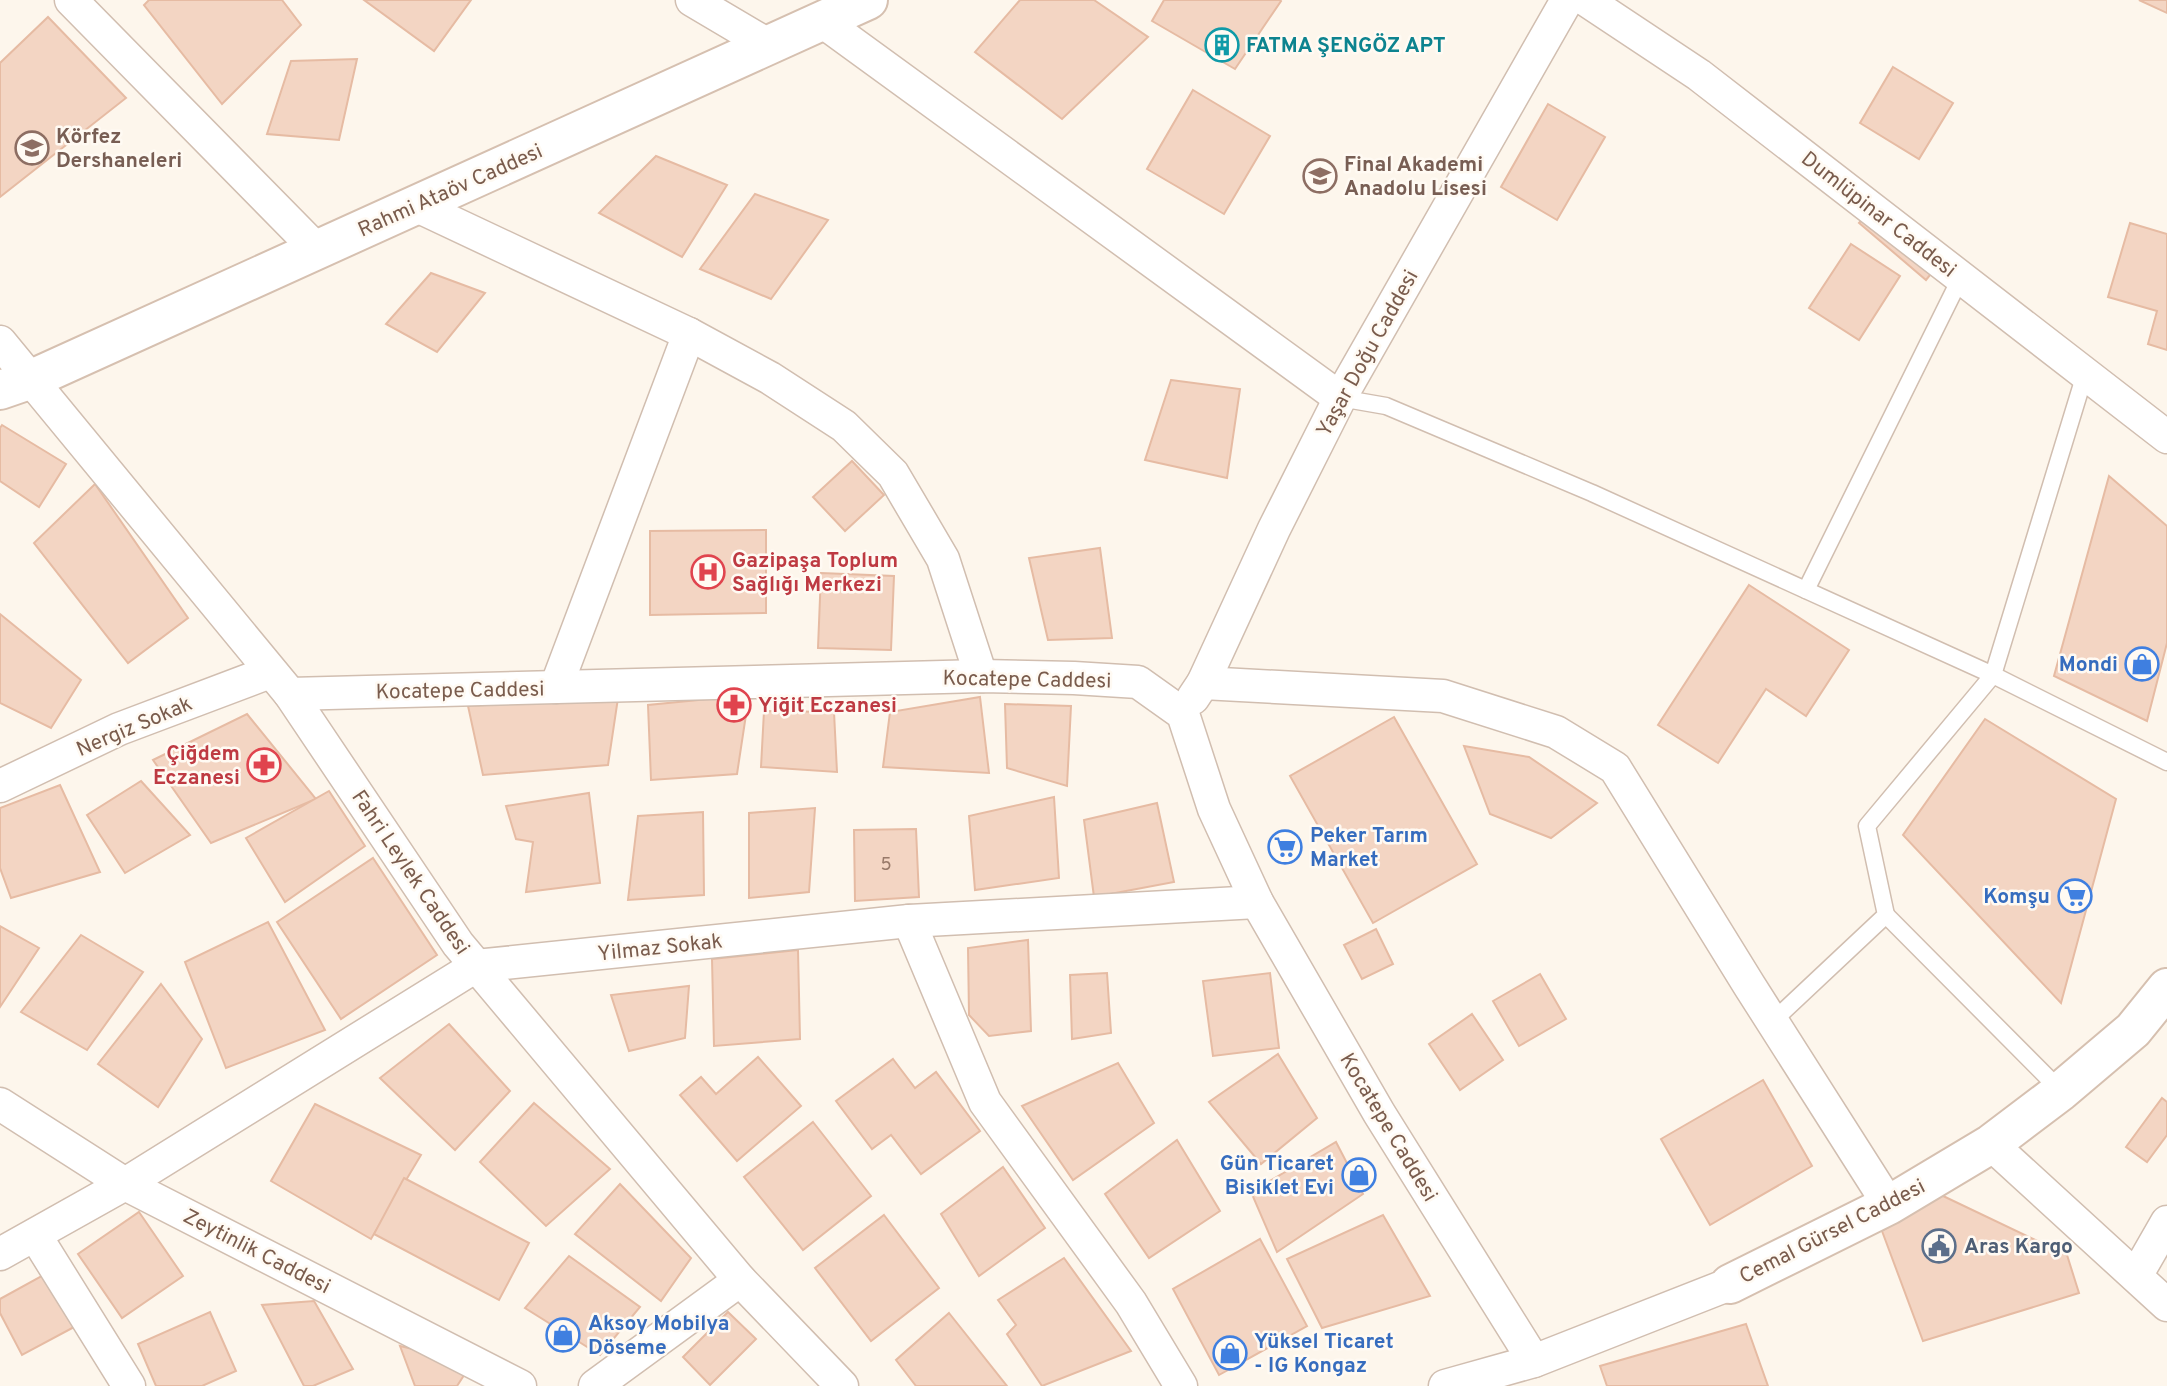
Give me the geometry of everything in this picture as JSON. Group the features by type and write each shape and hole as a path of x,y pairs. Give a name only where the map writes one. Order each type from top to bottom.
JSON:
{"street":[{"path":"71,0 317,250"},
{"path":"692,0 768,45"},
{"name":"Rahmi Ataöv Caddesi","path":"16,385 868,0"},
{"name":"Yaşar Doğu Caddesi","path":"1183,714 1203,683 1274,529 1340,398 1567,0"},
{"name":"Dumlüpinar Caddesi","path":"1586,0 1699,75 2167,437"},
{"path":"821,21 1340,398"},
{"path":"415,205 689,334 770,378 844,426 893,474 943,559 981,676"},
{"path":"556,687 689,334"},
{"name":"Fahri Leylek Caddesi","path":"0,342 16,385 280,683 458,944 740,1280 842,1386"},
{"name":"Kocatepe Caddesi","path":"280,683 556,687 981,676 1138,682 1183,714 1214,808 1257,902 1379,1113 1534,1362"},
{"name":"Nergiz Sokak","path":"0,786 118,729 280,683"},
{"path":"1203,683 1443,696 1556,732 1615,768 1772,1023 1889,1205"},
{"name":"Yilmaz Sokak","path":"0,1254 125,1184 476,966 909,920 1257,902"},
{"path":"909,920 985,1102 1130,1303 1181,1386"},
{"name":"Cemal Gürsel Caddesi","path":"1445,1386 1534,1362 1730,1284 1889,1205 1991,1144 2061,1091 2133,1030 2167,988"},
{"name":"Zeytinlik Caddesi","path":"0,1104 125,1184 520,1386"},
{"path":"1991,1144 2167,1306"},
{"path":"2136,1276 2167,1222"},
{"path":"35,1235 129,1386"},
{"path":"596,1386 740,1280"}],"lane":[{"path":"1806,590 1961,277"},
{"path":"2061,1091 1886,915 1867,826 1993,675 2085,374"},
{"path":"1340,398 1386,406 1592,493 1993,675 2167,762"},
{"path":"1772,1023 1886,915"}],"building":[{"path":"149,0 282,0 301,25 222,104 144,5"},
{"path":"364,0 471,0 434,51"},
{"path":"1020,0 1094,0 1148,37 1062,119 975,52"},
{"name":"FATMA ŞENGÖZ APT","path":"1164,0 1281,1 1235,69 1152,21"},
{"path":"2139,0 2167,0 2167,13"},
{"name":"Körfez Dershaneleri","path":"48,17 126,98 0,197 0,63"},
{"path":"357,59 339,140 267,134 291,61"},
{"path":"1893,67 1953,103 1919,159 1860,123"},
{"path":"1193,90 1270,136 1224,214 1147,169"},
{"path":"1548,104 1605,137 1557,220 1501,187"},
{"path":"656,156 727,185 682,257 599,213"},
{"path":"755,194 828,220 771,299 700,269"},
{"path":"1868,213 1935,269 1926,280 1859,223"},
{"path":"2130,223 2167,234 2167,350 2148,344 2157,311 2108,297"},
{"path":"1851,244 1900,276 1859,340 1809,308"},
{"path":"431,273 485,293 437,352 386,324"},
{"path":"1171,380 1240,389 1227,478 1145,460"},
{"path":"2,425 66,464 39,507 0,481"},
{"path":"852,461 884,495 845,531 813,497"},
{"path":"2109,476 2167,526 2167,643 2147,721 2054,676"},
{"path":"95,484 188,618 128,663 34,543"},
{"name":"Gazipaşa Toplum Sağlığı Merkezi","path":"766,530 766,613 650,615 650,531"},
{"path":"1100,548 1112,638 1048,640 1029,558"},
{"path":"821,573 894,576 891,650 818,648"},
{"path":"1749,585 1849,650 1806,716 1766,689 1718,763 1658,725"},
{"path":"0,614 81,680 51,728 0,703"},
{"path":"749,695 737,774 651,780 648,705"},
{"path":"980,697 989,773 883,767 890,712"},
{"path":"618,698 608,765 483,775 468,706"},
{"path":"1005,704 1071,706 1067,786 1007,768"},
{"path":"764,711 834,712 837,772 761,767"},
{"path":"247,714 316,799 211,843 153,760"},
{"path":"1394,717 1477,864 1373,923 1290,776"},
{"path":"1985,719 2116,799 2061,1003 1903,835"},
{"path":"1464,746 1529,757 1597,803 1551,838 1490,814"},
{"path":"141,781 190,835 125,873 87,815"},
{"path":"60,785 100,872 11,898 0,868 0,808"},
{"path":"329,791 365,846 285,902 246,838"},
{"path":"589,793 600,883 526,892 533,842 516,839 506,806"},
{"path":"1054,797 1059,878 975,890 969,816"},
{"path":"1157,803 1174,882 1094,897 1084,820"},
{"path":"815,808 809,892 749,898 749,813"},
{"path":"703,812 704,895 628,900 638,816"},
{"path":"916,829 919,897 855,901 854,830"},
{"path":"373,858 437,955 341,1019 277,922"},
{"path":"268,922 325,1030 226,1068 185,962"},
{"path":"0,926 39,948 0,1007"},
{"path":"1376,929 1393,964 1362,979 1344,945"},
{"path":"81,935 143,972 87,1050 21,1012"},
{"path":"1028,940 1031,1031 989,1036 969,1015 968,948"},
{"path":"798,950 800,1039 714,1046 712,959"},
{"path":"1107,973 1111,1033 1072,1039 1070,975"},
{"path":"1270,973 1279,1048 1213,1056 1203,981"},
{"path":"1540,974 1566,1019 1519,1046 1493,1001"},
{"path":"161,984 202,1039 158,1107 98,1064"},
{"path":"689,986 685,1038 629,1051 611,995"},
{"path":"1472,1014 1503,1060 1460,1090 1429,1044"},
{"path":"449,1024 510,1091 455,1150 380,1078"},
{"path":"1278,1054 1317,1118 1261,1164 1209,1102"},
{"path":"758,1057 801,1106 737,1161 680,1095 701,1077 716,1094"},
{"path":"893,1059 915,1088 936,1072 980,1131 921,1174 891,1135 872,1149 836,1101"},
{"path":"1118,1063 1154,1123 1073,1180 1022,1106"},
{"path":"1763,1080 1812,1166 1710,1225 1661,1139"},
{"path":"2162,1098 2167,1102 2167,1135 2147,1162 2126,1147"},
{"path":"534,1103 610,1169 546,1226 480,1162"},
{"path":"315,1104 421,1155 371,1239 271,1181"},
{"path":"813,1122 871,1196 803,1250 744,1177"},
{"path":"1177,1140 1220,1211 1149,1258 1105,1194"},
{"path":"1336,1142 1363,1194 1277,1252 1251,1192"},
{"path":"1003,1167 1045,1228 979,1276 941,1214"},
{"path":"404,1178 529,1243 499,1300 374,1234"},
{"path":"620,1184 691,1258 661,1301 575,1234"},
{"path":"1941,1195 2067,1255 2079,1293 1923,1341 1882,1231"},
{"path":"139,1212 183,1276 122,1318 78,1254"},
{"path":"884,1215 939,1288 871,1341 815,1268"},
{"path":"1383,1215 1430,1296 1322,1328 1287,1259"},
{"path":"1260,1239 1307,1326 1219,1375 1173,1289"},
{"path":"569,1256 640,1307 600,1355 525,1308"},
{"path":"1064,1258 1131,1351 1042,1386 1007,1334 1016,1325 998,1300"},
{"path":"47,1273 76,1326 22,1355 0,1313 0,1299"},
{"path":"314,1301 353,1369 313,1386 304,1386 262,1305"},
{"path":"210,1312 236,1371 202,1386 156,1386 138,1344"},
{"path":"728,1312 756,1339 710,1385 683,1357"},
{"path":"949,1313 1007,1386 916,1386 896,1360"},
{"path":"1746,1324 1768,1386 1607,1386 1600,1366"},
{"path":"400,1346 472,1363 457,1386 415,1386"}],"place":[{"name":"FATMA ŞENGÖZ APT","path":"1222,45"},
{"name":"Körfez Dershaneleri","path":"32,148"},
{"name":"Final Akademi Anadolu Lisesi","path":"1320,176"},
{"name":"Gazipaşa Toplum Sağlığı Merkezi","path":"708,572"},
{"name":"Mondi","path":"2142,664"},
{"name":"Yiğit Eczanesi","path":"734,705"},
{"name":"Çiğdem Eczanesi","path":"264,765"},
{"name":"Peker Tarım Market","path":"1285,847"},
{"name":"Komşu","path":"2075,896"},
{"name":"Gün Ticaret Bisiklet Evi","path":"1359,1175"},
{"name":"Aras Kargo","path":"1939,1246"},
{"name":"Aksoy Mobilya Döseme","path":"563,1335"},
{"name":"Yüksel Ticaret - IG Kongaz","path":"1230,1353"}]}
